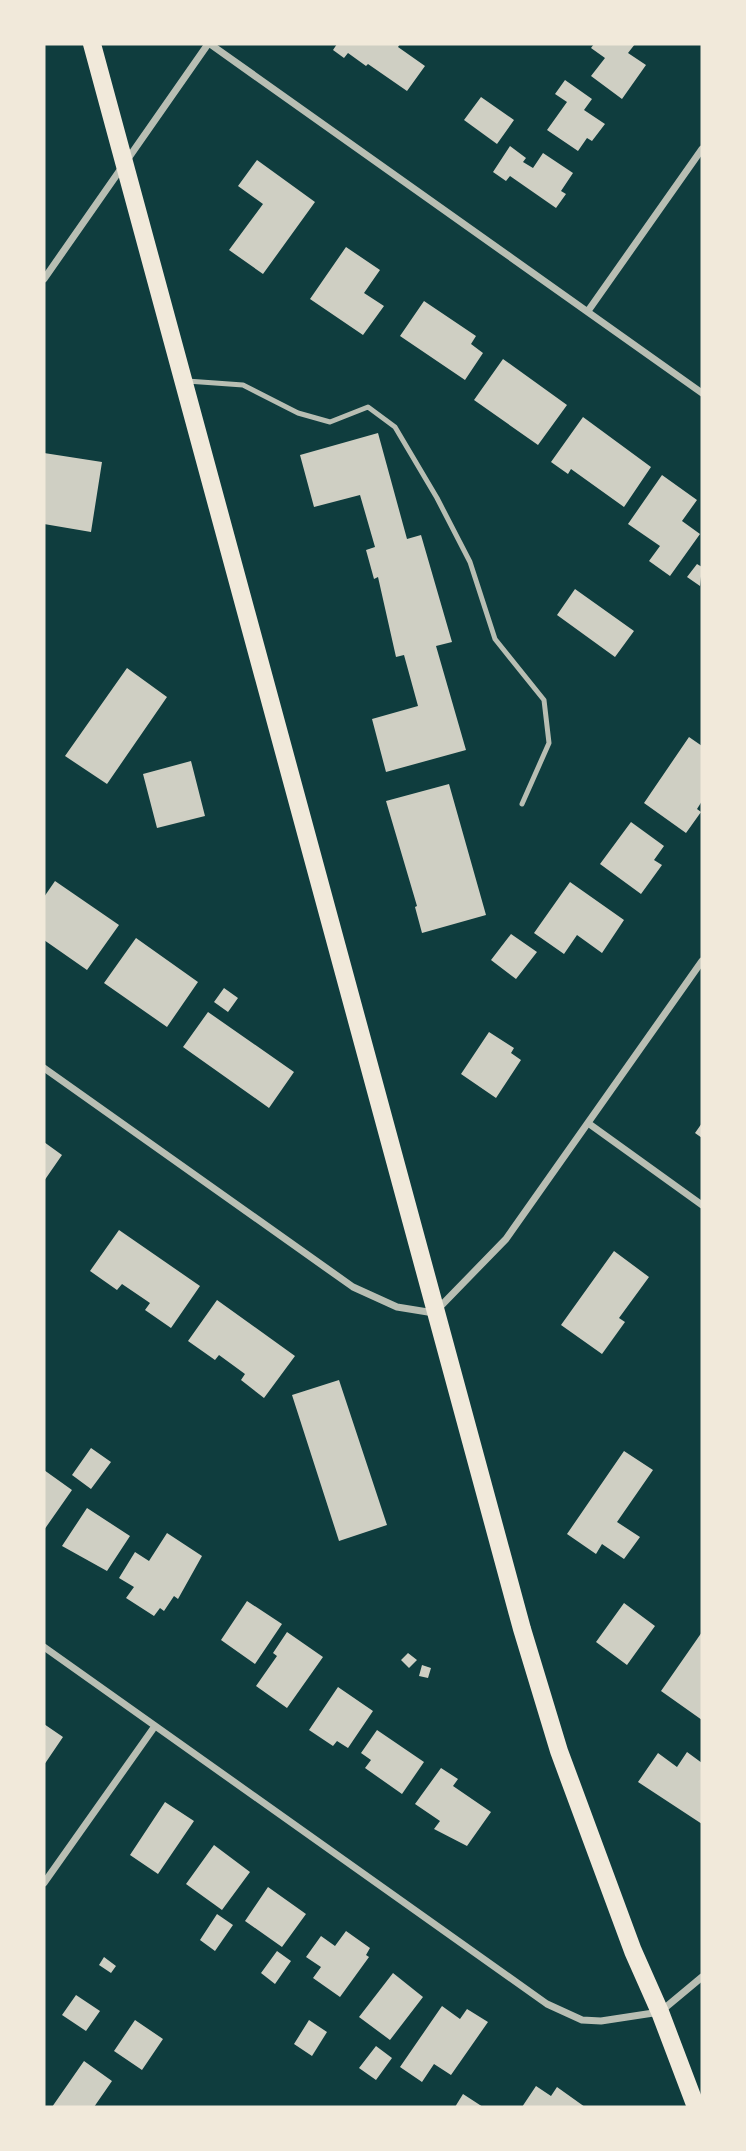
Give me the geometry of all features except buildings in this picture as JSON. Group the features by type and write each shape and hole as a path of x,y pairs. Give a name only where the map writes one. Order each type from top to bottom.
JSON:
{"main road":[{"path":"92,44 434,1313 559,1751 633,1951 660,2012 696,2107"}],"street":[{"path":"44,279 209,44 702,393"},
{"path":"588,312 702,149"},
{"path":"44,1068 353,1287 397,1307 434,1313 506,1239 702,961"},
{"path":"587,1124 702,1205"},
{"path":"44,1647 547,2004 582,2020 601,2021 660,2012 702,1977"},
{"path":"44,1883 155,1726"}],"lane":[{"path":"184,381 243,385 298,413 330,422 368,407 395,427 437,498 470,562 495,639 544,700 549,743 522,804"}]}
